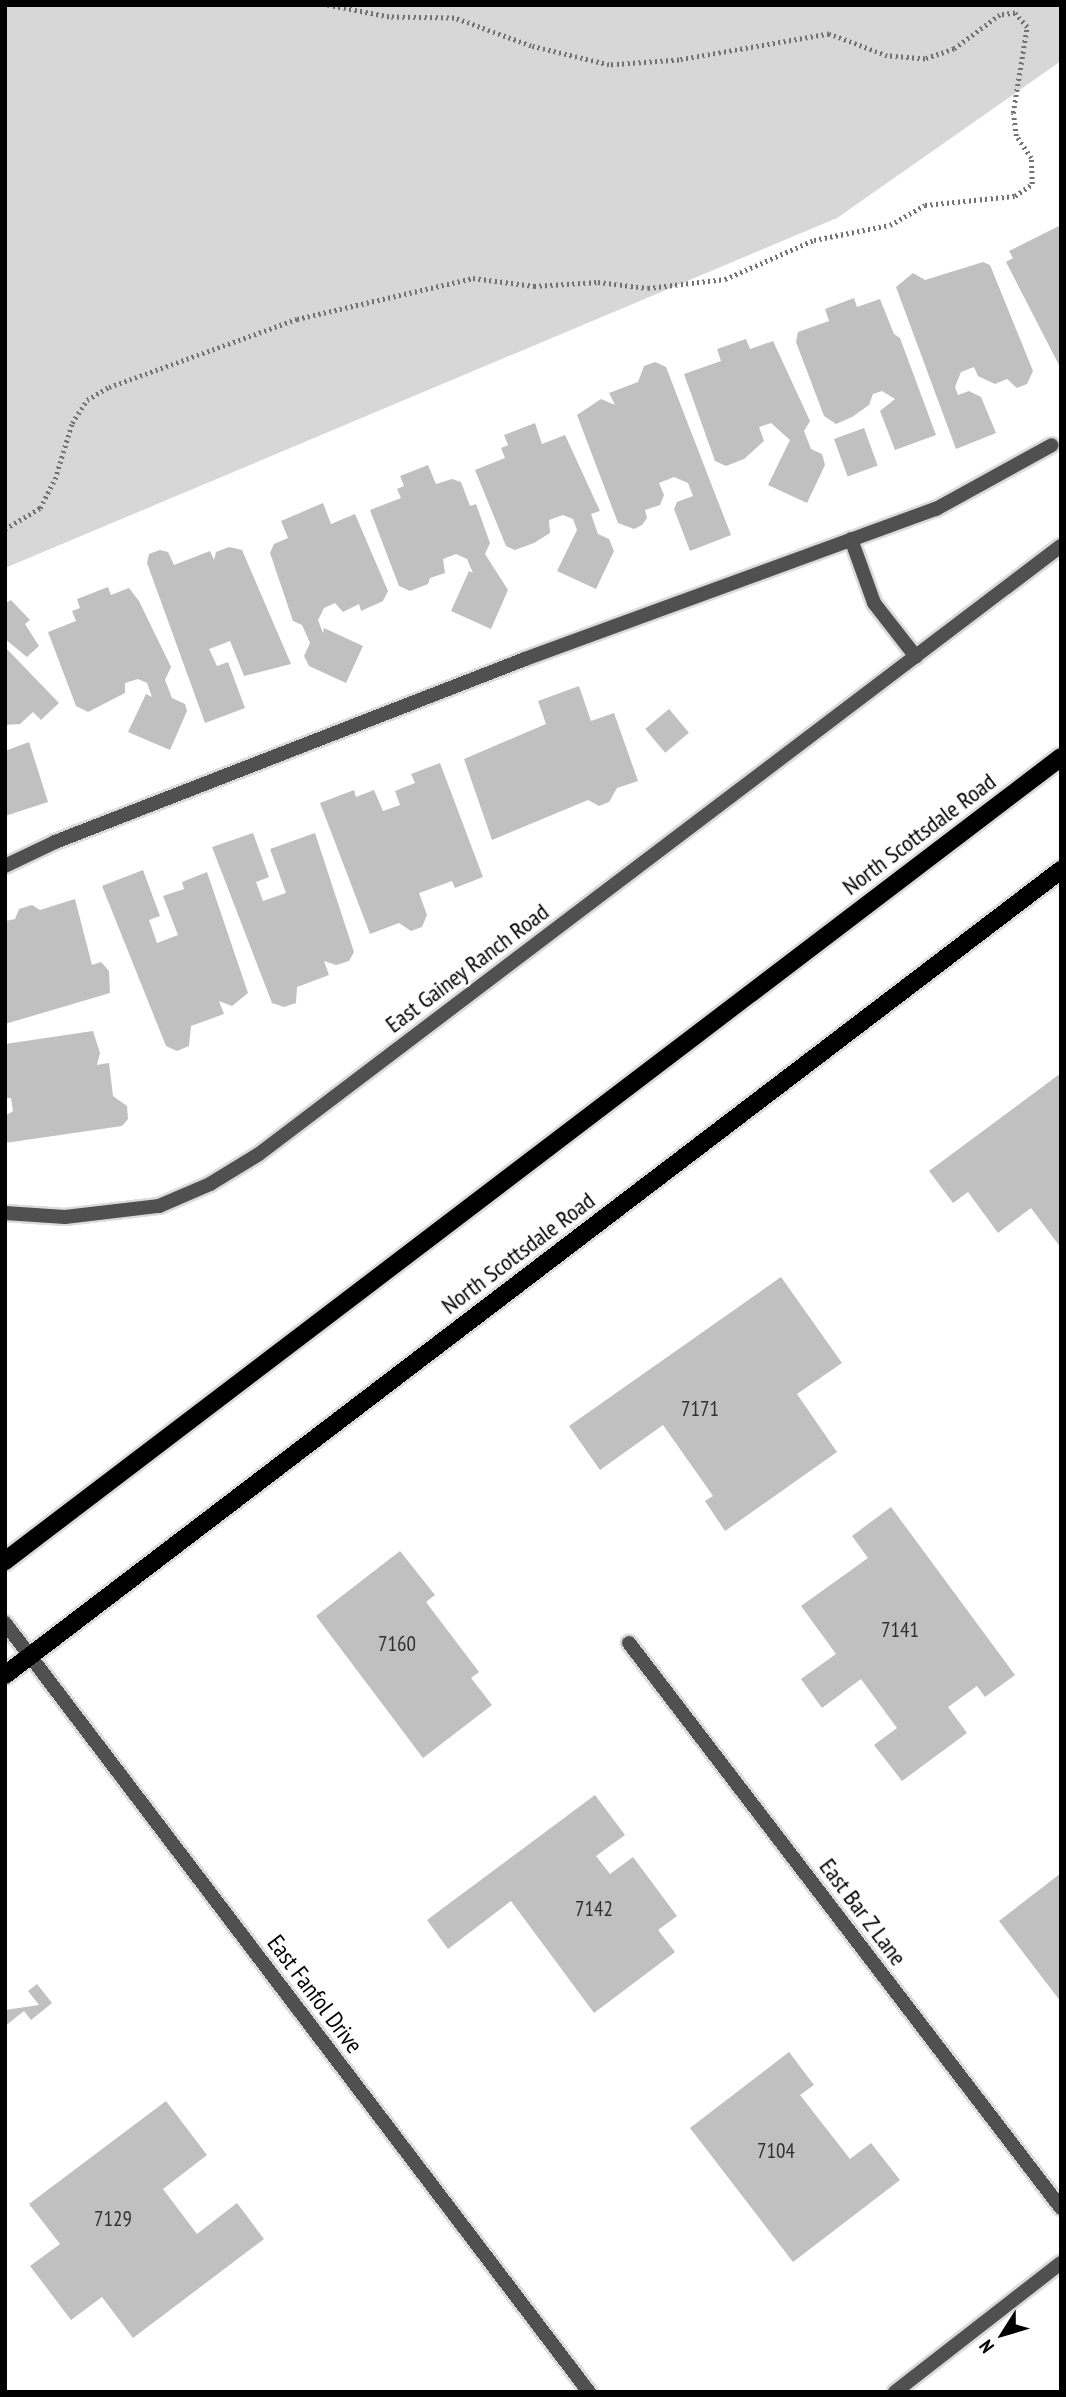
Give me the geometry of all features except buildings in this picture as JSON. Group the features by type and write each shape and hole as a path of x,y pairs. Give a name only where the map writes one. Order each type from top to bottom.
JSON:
{"main road":[{"name":"North Scottsdale Road","path":"5,1561 1061,757"},
{"name":"North Scottsdale Road","path":"5,1675 1061,870"}],"street":[{"path":"5,866 525,659 936,509 1052,444"},
{"path":"850,539 874,603 916,657"},
{"name":"East Gainey Ranch Road","path":"5,1213 65,1217 159,1206 211,1184 259,1154 1061,546"},
{"name":"East Fanfol Drive","path":"5,1623 589,2392"},
{"name":"East Bar Z Lane","path":"629,1643 1061,2208"},
{"path":"895,2392 1061,2263"}],"path":[{"path":"5,529 40,508 55,478 72,423 87,400 108,387 297,319 473,278 534,286 598,282 648,288 725,279 814,240 890,225 925,205 1015,196 1032,184 1031,158 1016,136 1013,113 1027,27 1015,13 1000,15 954,49 925,59 887,56 829,34 679,60 609,65 531,46 454,18 389,17 327,5"}],"shaded area":[{"path":"5,5 1061,5 1061,61 837,218 5,568"}]}
